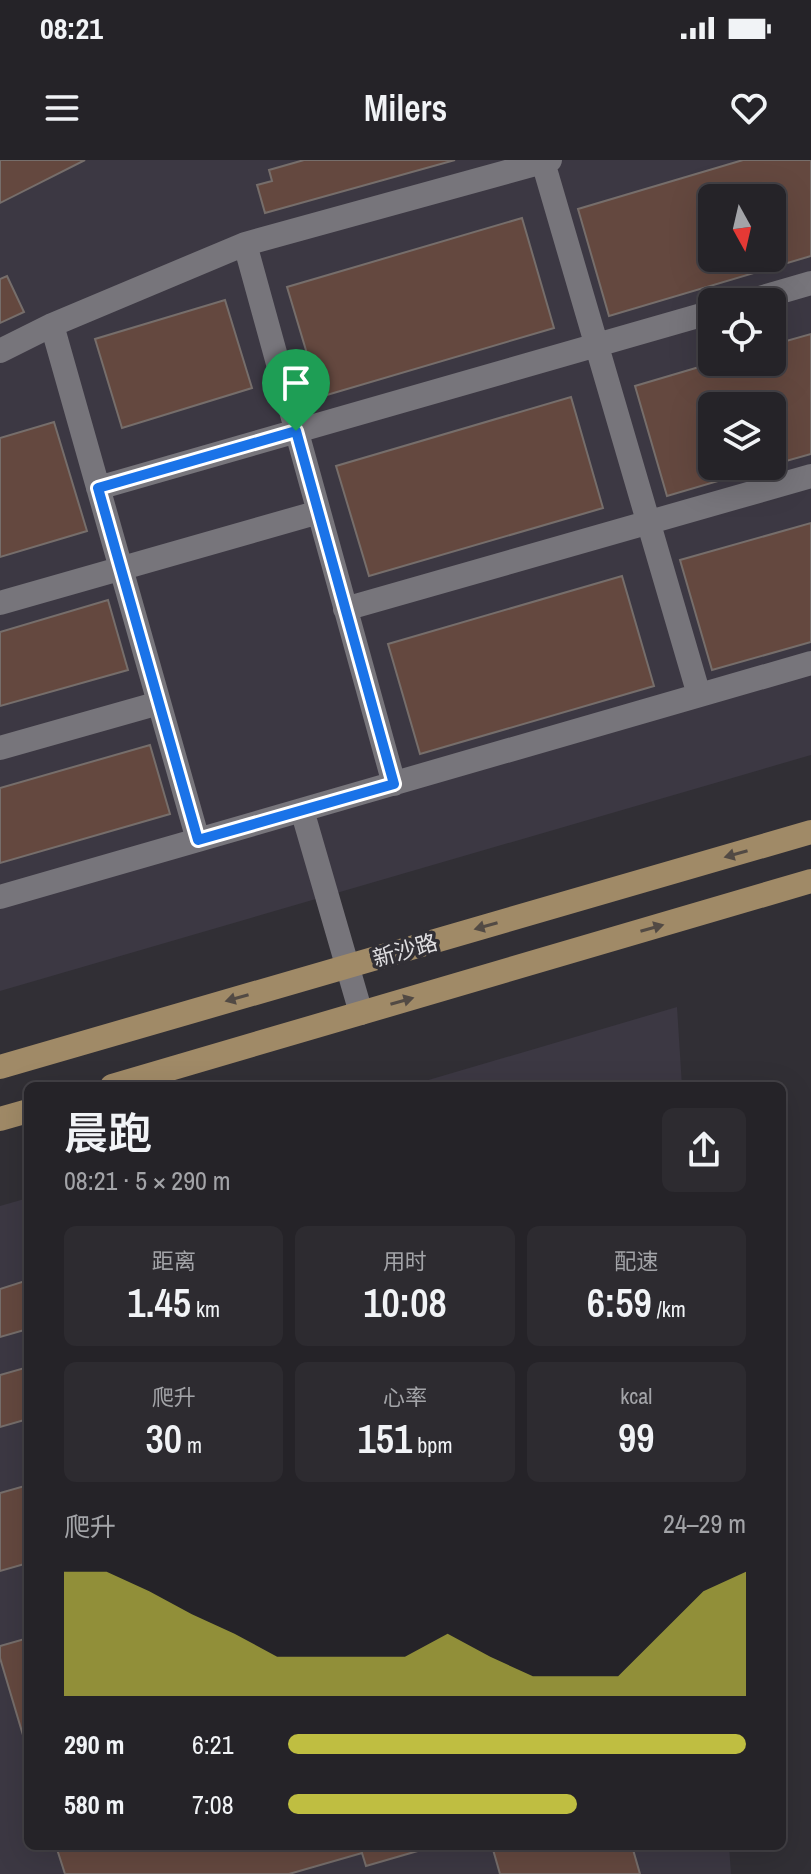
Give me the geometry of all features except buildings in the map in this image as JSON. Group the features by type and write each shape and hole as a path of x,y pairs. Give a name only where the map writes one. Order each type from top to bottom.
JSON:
{"main road":[{"name":"新沙路","path":"0,1067 811,832"},
{"path":"126,1082 811,881"},
{"path":"0,1119 24,1112"}],"street":[{"path":"0,351 52,325 245,244 546,161 596,345 699,695"},
{"path":"245,244 394,784"},
{"path":"786,290 811,283"},
{"path":"98,488 698,316"},
{"path":"52,325 198,840"},
{"path":"345,609 811,476"},
{"path":"0,603 319,512"},
{"path":"0,897 811,663"},
{"path":"0,748 159,703"},
{"path":"302,810 361,1013"}],"shaded area":[{"path":"0,160 811,160 811,755 0,991"},
{"path":"677,1007 682,1082 422,1082"},
{"path":"24,1199 24,1850 729,1850 731,1874 0,1874 0,1206"}],"route":[{"path":"296,431 394,784 198,840 98,488 296,431"}]}
